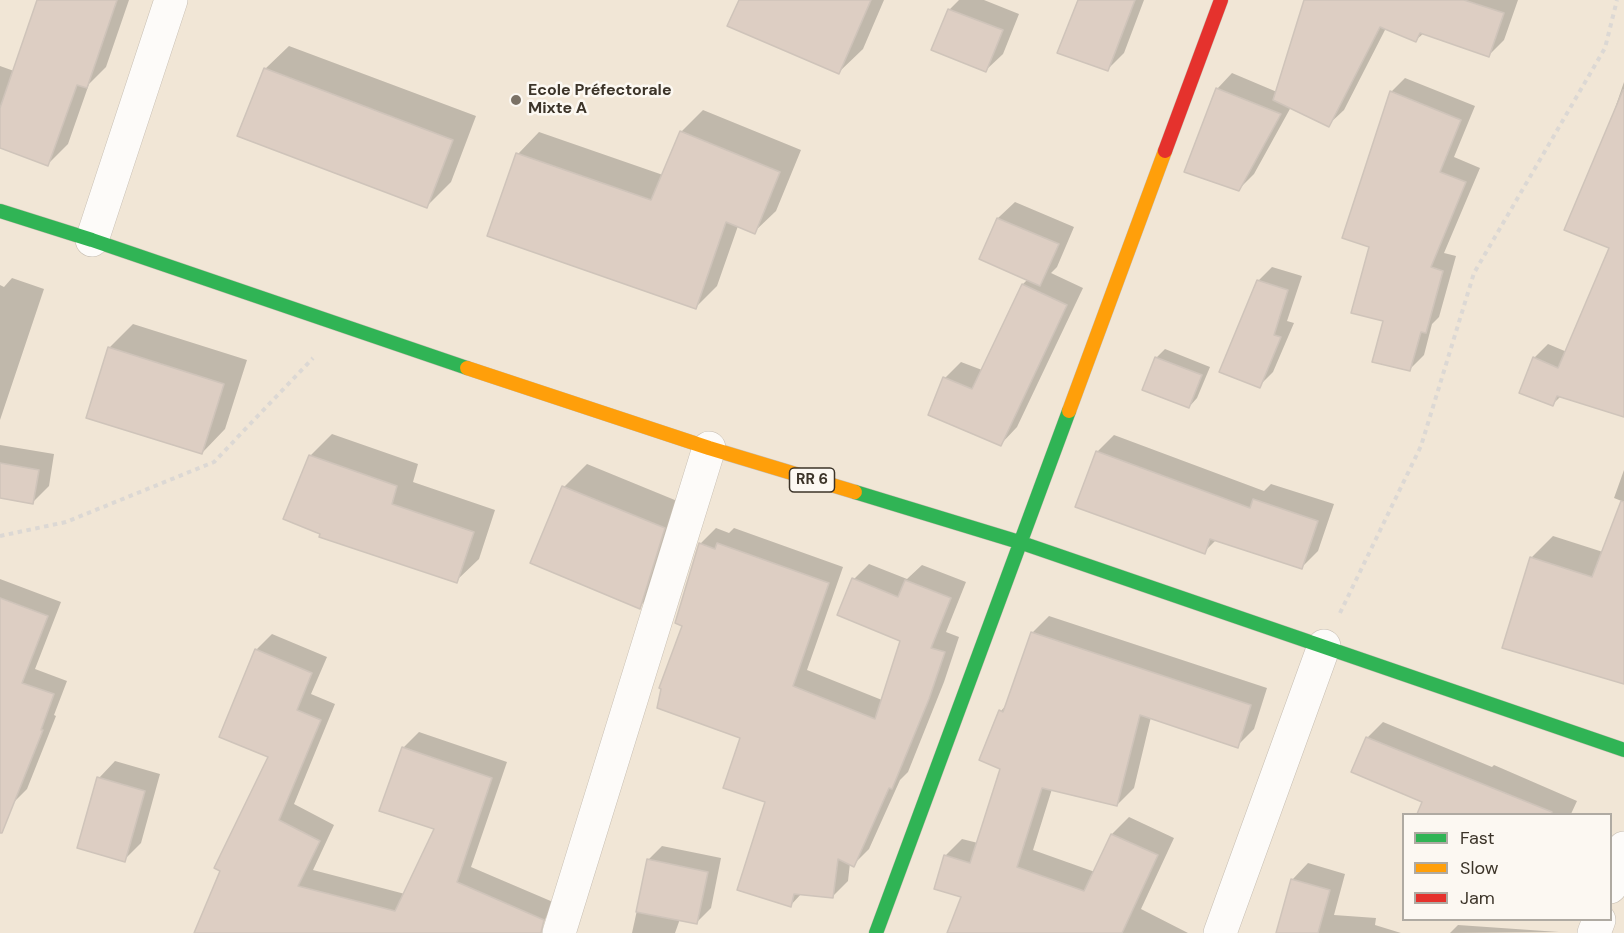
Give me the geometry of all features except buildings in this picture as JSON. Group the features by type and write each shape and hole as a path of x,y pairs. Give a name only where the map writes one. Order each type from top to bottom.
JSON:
{"main road":[{"path":"876,933 1221,0"},
{"name":"RR 6","path":"0,211 710,448 1019,542 1624,750"}],"street":[{"path":"92,240 171,0"},
{"path":"559,933 710,448"},
{"path":"1220,933 1324,646"},
{"path":"1612,883 1624,848"}],"path":[{"path":"1324,646 1420,446 1474,273 1605,48 1617,0"},
{"path":"0,536 66,522 214,462 343,327"}],"traffic: fast":[{"path":"0,211 92,240 467,368"},
{"path":"876,933 1069,411"},
{"path":"855,492 1019,542 1624,750"}],"traffic: slow":[{"path":"1069,411 1165,151"},
{"path":"467,368 709,448 855,492"}],"traffic: jam":[{"path":"1165,151 1221,0"}],"place":[{"name":"Ecole Préfectorale Mixte A","path":"516,100"}]}
